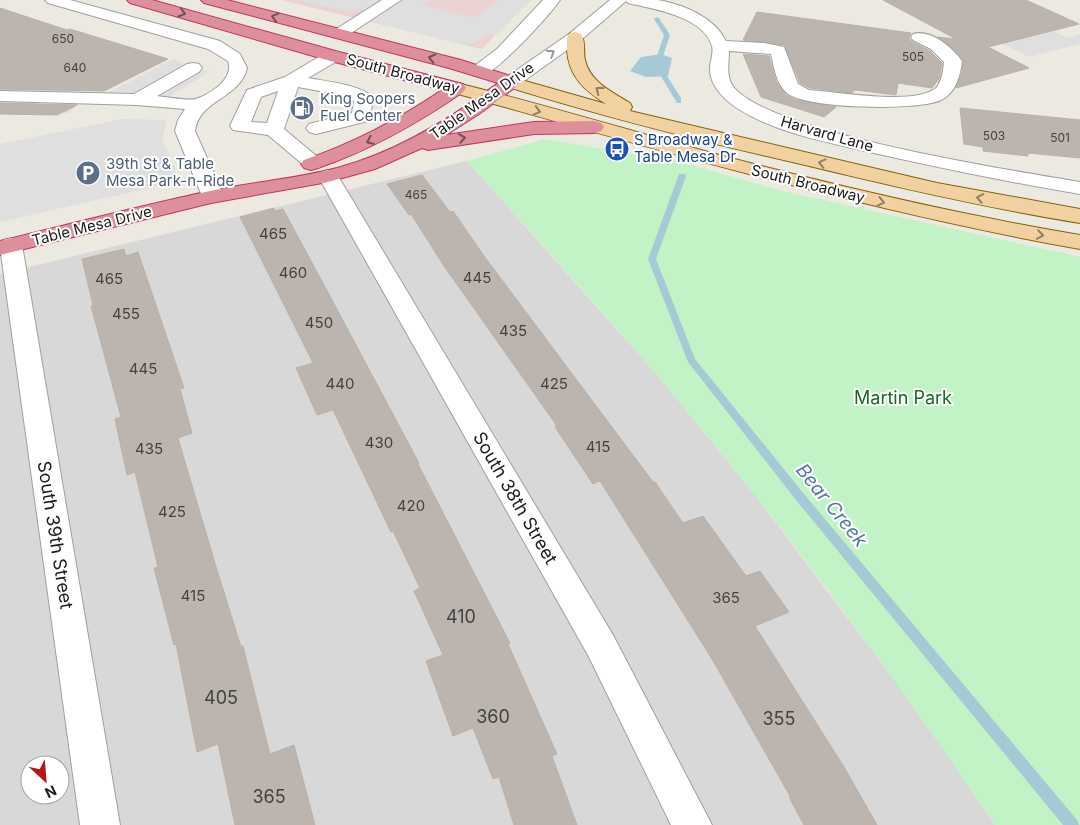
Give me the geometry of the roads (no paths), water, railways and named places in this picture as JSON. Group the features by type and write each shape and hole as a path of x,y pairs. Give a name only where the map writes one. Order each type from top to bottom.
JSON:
{"highway":[{"name":"South Broadway","path":"135,0 333,56 457,88"},
{"name":"South Broadway","path":"209,0 479,71 511,82"},
{"name":"Table Mesa Drive","path":"5,246 321,169 366,165 414,147 490,98 511,82"},
{"name":"Table Mesa Drive","path":"321,169 405,123 457,88"},
{"path":"414,147 534,128 594,126"}],"main road":[{"path":"575,37 578,65 582,73 595,88 639,118"},
{"name":"Table Mesa Drive","path":"457,88 479,71"},
{"name":"South Broadway","path":"511,82 722,140 933,189 1080,216"},
{"name":"South Broadway","path":"457,88 854,196 1080,242"}],"street":[{"path":"53,0 214,45 229,51 238,59 240,66 237,74 225,89 199,105 186,120 185,131 213,196"},
{"path":"339,34 393,0"},
{"name":"Table Mesa Drive","path":"479,71 503,53 552,0"},
{"name":"Table Mesa Drive","path":"511,82 575,37 619,0"},
{"path":"633,0 686,14 713,34 720,46 764,48 778,52 790,86 794,90 808,95 885,103 924,99 943,91 952,74 953,61 937,45 919,37"},
{"name":"Harvard Lane","path":"720,46 719,73 723,85 743,104 781,122 816,134 931,161 1080,188"},
{"path":"321,169 274,130 240,126 253,94 291,81 333,56"},
{"path":"137,100 193,68"},
{"path":"291,81 320,95 318,114 292,146"},
{"path":"291,81 340,89 364,98 361,117 318,114"},
{"path":"274,130 291,81"},
{"path":"0,96 137,100 199,105"},
{"name":"South 38th Street","path":"321,169 601,646 692,825"},
{"name":"South 39th Street","path":"5,246 100,825"}],"water":[{"path":"661,54 672,58 668,76 646,77 630,71 641,57"}],"waterway":[{"name":"Bear Creek","path":"657,19 667,35 657,65 679,102"},
{"name":"Bear Creek","path":"682,176 652,259 691,360 800,497 1072,825"}],"place":[{"name":"King Soopers Fuel Center","path":"302,108"},
{"name":"S Broadway & Table Mesa Dr","path":"617,149"},
{"name":"39th St & Table Mesa Park-n-Ride","path":"88,173"}],"park label":[{"name":"Martin Park","path":"903,398"}]}
